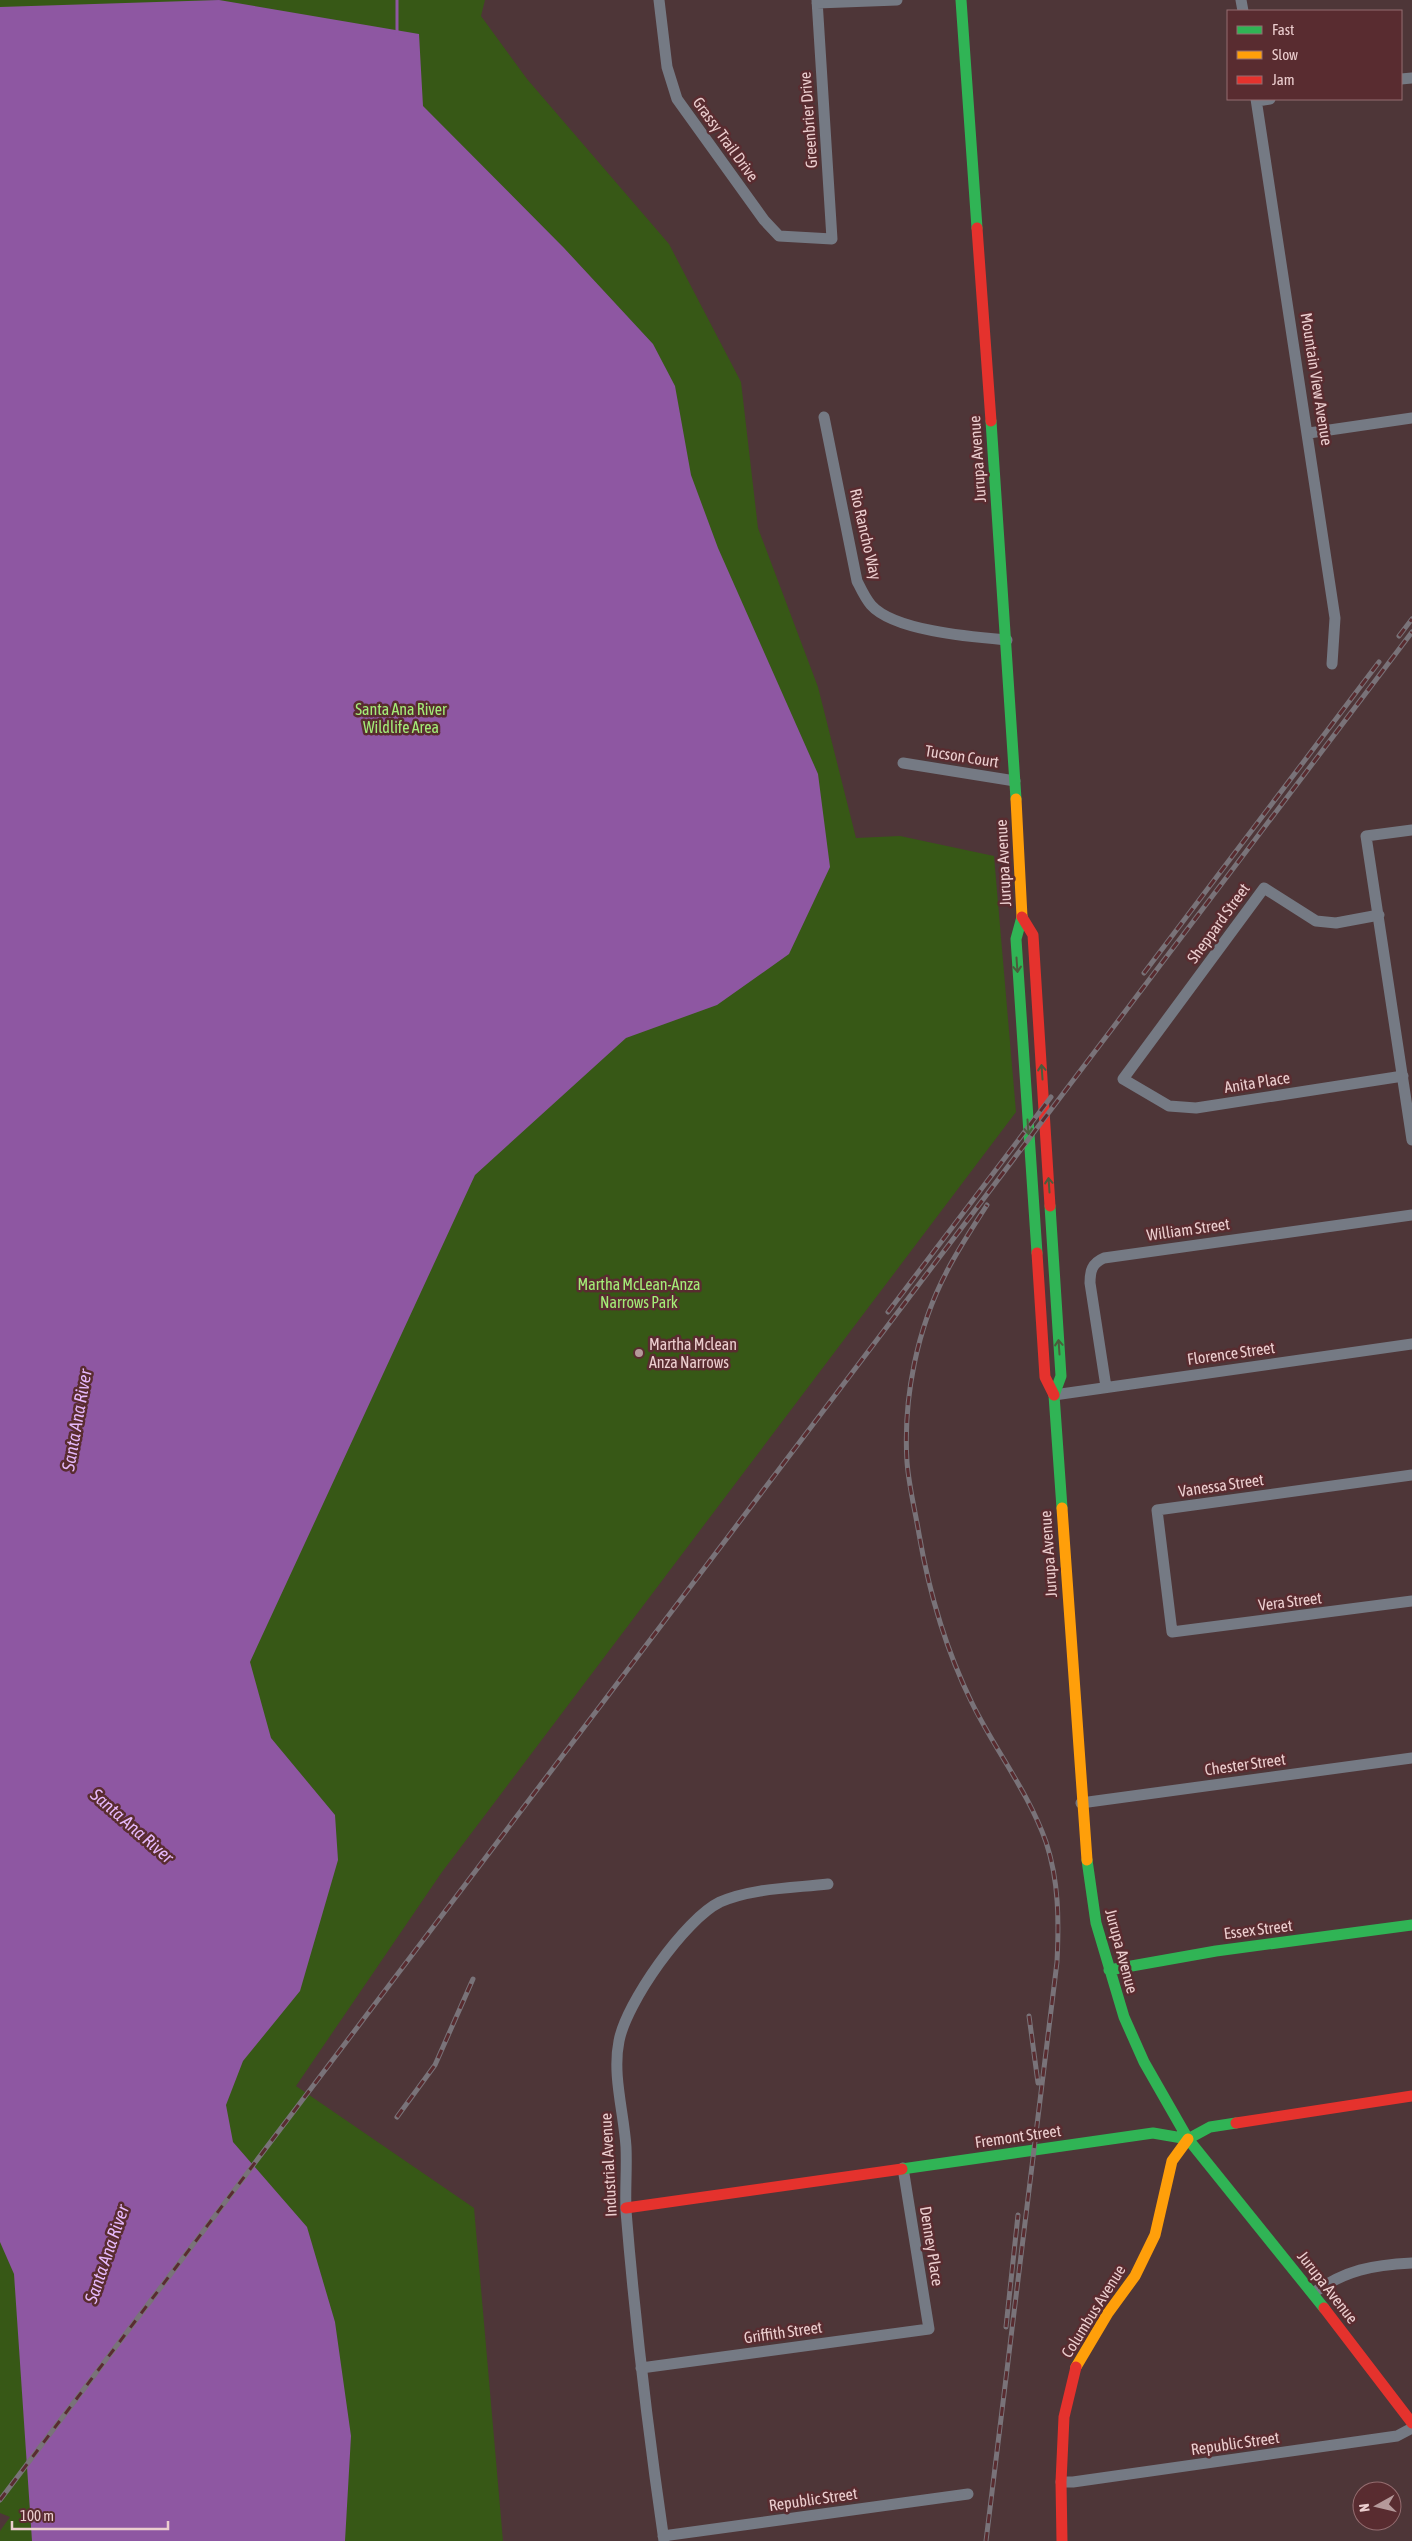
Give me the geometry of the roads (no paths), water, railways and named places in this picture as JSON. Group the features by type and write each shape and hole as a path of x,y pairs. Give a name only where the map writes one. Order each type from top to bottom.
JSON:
{"main road":[{"name":"Jurupa Avenue","path":"961,0 1015,781 1022,917 1016,939 1045,1377 1054,1394 1081,1803 1088,1876 1096,1923 1124,2017 1144,2062 1188,2139 1313,2294 1412,2423"},
{"name":"Jurupa Avenue","path":"1022,917 1033,935 1061,1376 1054,1394"},
{"name":"Essex Street","path":"1109,1970 1216,1951 1412,1926"},
{"path":"1188,2139 1210,2127 1412,2096"},
{"name":"Fremont Street","path":"626,2208 1153,2133 1188,2139"},
{"name":"Columbus Avenue","path":"1062,2541 1061,2482 1064,2417 1076,2367 1139,2268 1155,2235 1172,2161 1188,2139"}],"street":[{"name":"Grassy Trail Drive","path":"659,0 667,67 678,99 764,220 779,236 832,238"},
{"path":"817,2 897,0"},
{"name":"Greenbrier Drive","path":"817,2 832,238"},
{"name":"Mountain View Avenue","path":"1256,100 1309,433 1336,618 1332,664"},
{"name":"Rio Rancho Way","path":"824,418 857,581 870,605 889,619 955,636 1006,640"},
{"path":"1309,433 1412,418"},
{"name":"Tucson Court","path":"904,763 1015,781"},
{"path":"1412,830 1366,836 1412,1140"},
{"name":"Sheppard Street","path":"1123,1079 1264,888 1316,921 1336,923 1379,915"},
{"name":"Anita Place","path":"1123,1079 1169,1106 1196,1108 1403,1076"},
{"name":"William Street","path":"1106,1387 1090,1283 1090,1272 1098,1261 1113,1256 1412,1215"},
{"name":"Florence Street","path":"1054,1394 1412,1344"},
{"name":"Vanessa Street","path":"1172,1632 1157,1510 1412,1476"},
{"name":"Vera Street","path":"1172,1632 1412,1602"},
{"name":"Chester Street","path":"1081,1803 1412,1758"},
{"name":"Industrial Avenue","path":"664,2539 641,2368 626,2208 626,2146 618,2085 619,2041 635,1999 689,1925 719,1903 749,1894 828,1884"},
{"name":"Denney Place","path":"903,2168 929,2329"},
{"path":"1313,2294 1333,2279 1351,2272 1380,2264 1412,2263"},
{"name":"Griffith Street","path":"641,2368 929,2329"},
{"name":"Republic Street","path":"1061,2482 1073,2482 1397,2436 1412,2428"},
{"name":"Republic Street","path":"664,2539 968,2494"}],"water":[{"name":"Santa Ana River","path":"219,0 419,34 423,106 564,248 653,344 675,386 691,475 718,548 818,774 830,867 789,954 717,1005 626,1038 475,1175 250,1662 271,1738 335,1815 338,1860 300,1991 243,2061 226,2105 233,2142 307,2227 335,2322 351,2436 345,2541 32,2541 14,2274 0,2242 0,7"}],"waterway":[{"path":"397,0 397,34"}],"railway":[{"path":"1399,636 1412,619"},
{"path":"0,2500 1412,632"},
{"path":"1144,973 1379,662"},
{"path":"888,1312 1051,1097"},
{"path":"986,2541 1057,1962 1056,1886 1046,1842 1039,1824 972,1703 946,1642 923,1556 907,1462 906,1438 907,1413 914,1364 928,1316 947,1271 987,1205"},
{"path":"397,2117 435,2065 473,1979"},
{"path":"1029,2016 1038,2083"},
{"path":"1006,2327 1018,2215"}],"place":[{"name":"Martha Mclean Anza Narrows","path":"639,1353"}],"park label":[{"name":"Santa Ana River Wildlife Area","path":"401,718"},
{"name":"Martha McLean-Anza Narrows Park","path":"639,1293"}]}
